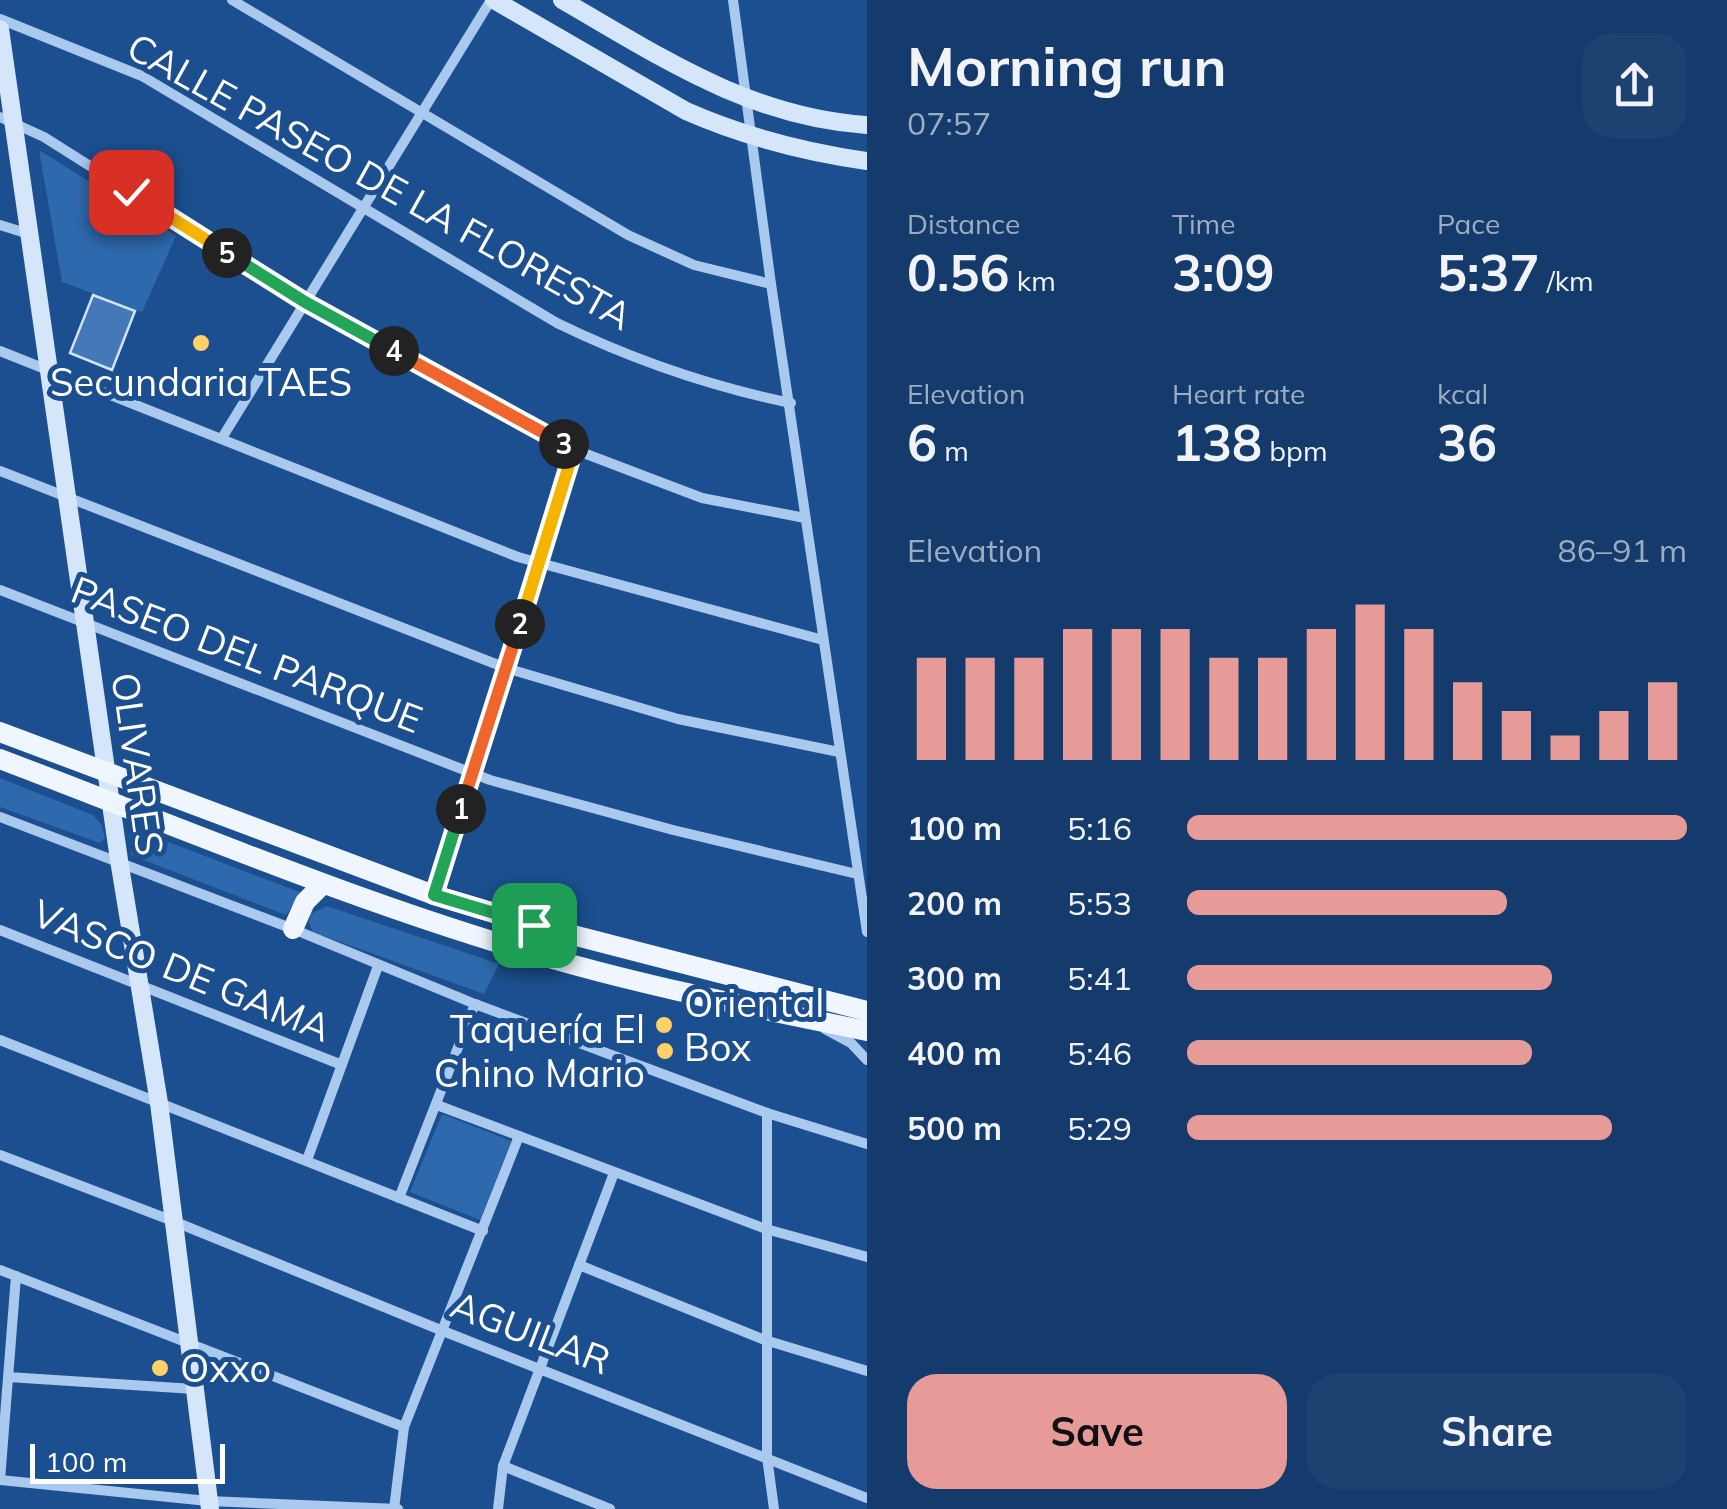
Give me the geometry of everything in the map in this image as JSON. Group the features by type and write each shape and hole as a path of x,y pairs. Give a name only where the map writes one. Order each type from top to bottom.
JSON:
{"main road":[{"path":"492,0 686,112 800,150 867,161"},
{"path":"562,0 746,100 819,120 867,125"},
{"name":"OLIVARES","path":"0,29 7,119 29,234 119,860 159,1103 209,1505"},
{"path":"0,732 434,895 867,1012"},
{"path":"0,759 323,884 549,958 867,1031"},
{"path":"51,778 63,771 68,759"},
{"path":"293,929 304,902 323,884"}],"street":[{"path":"232,0 628,235 694,264 771,284"},
{"path":"222,438 492,0"},
{"path":"733,0 867,932"},
{"name":"CALLE PASEO DE LA FLORESTA","path":"0,19 142,76 558,323 684,376 791,403"},
{"path":"7,119 44,137 305,302 574,449 702,498 805,518"},
{"path":"0,225 29,234"},
{"path":"0,351 540,564 822,640"},
{"path":"434,895 574,449"},
{"path":"0,471 506,668 678,719 839,752"},
{"name":"PASEO DEL PARQUE","path":"0,590 472,774 674,830 856,874"},
{"path":"0,817 119,860 475,1004 767,1113 867,1144"},
{"name":"VASCO DE GAMA","path":"0,930 342,1065"},
{"path":"307,1160 378,966"},
{"path":"399,1198 475,1004"},
{"path":"782,1013 830,1032 851,1044 867,1060"},
{"path":"0,1040 483,1231"},
{"path":"436,1105 766,1229 867,1258"},
{"path":"767,1113 767,1457 774,1509"},
{"path":"852,1139 867,1134"},
{"path":"16,1276 0,1480 209,1505 395,1509 404,1427 519,1136"},
{"name":"AGUILAR","path":"0,1155 173,1220 867,1498"},
{"path":"498,1509 503,1466 614,1173"},
{"path":"579,1265 766,1340 867,1371"},
{"path":"0,1270 404,1427"},
{"path":"8,1377 194,1389"},
{"path":"503,1466 610,1509"}],"shaded area":[{"path":"39,150 176,236 142,312 62,282"},
{"path":"0,778 93,815 102,825 105,838 100,843 0,807"},
{"path":"129,827 302,893 286,915 131,855"},
{"path":"327,906 499,964 484,994 313,932 311,914"},
{"path":"442,1114 511,1141 480,1220 410,1192"}],"building":[{"path":"93,295 135,311 112,370 70,353"}],"place":[{"name":"Secundaria TAES","path":"201,343"},
{"name":"Oriental Box","path":"664,1025"},
{"name":"Taquería El Chino Mario","path":"665,1051"},
{"name":"Oxxo","path":"160,1368"}],"route":[{"path":"131,192 305,302 574,449 434,895 534,925"}]}
